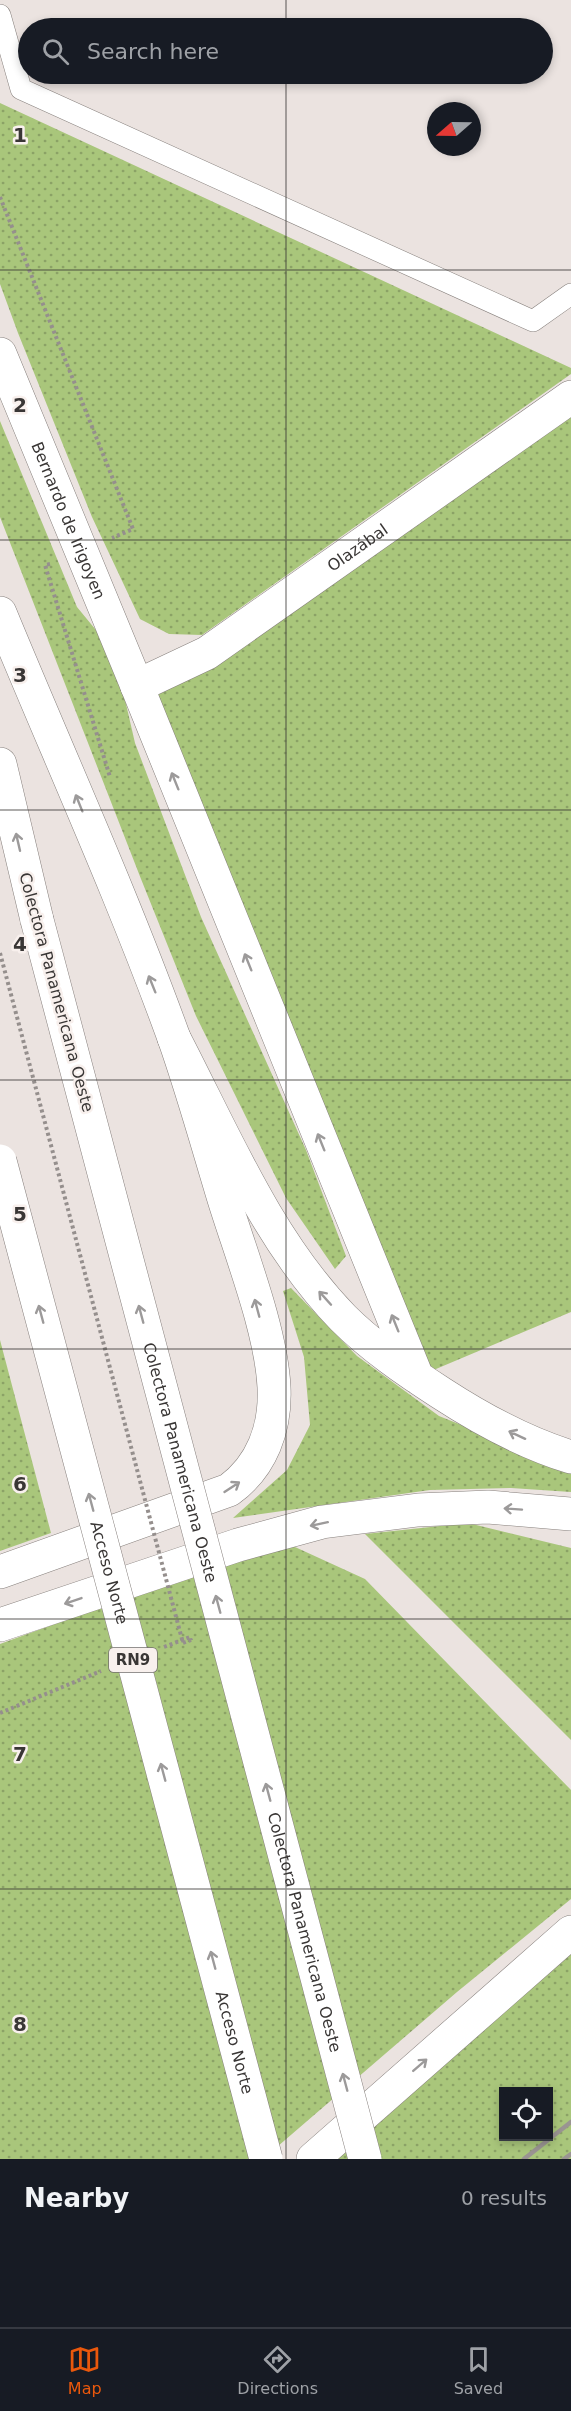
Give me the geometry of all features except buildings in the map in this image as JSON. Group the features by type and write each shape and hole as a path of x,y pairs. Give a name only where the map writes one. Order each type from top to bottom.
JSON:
{"main road":[{"name":"Bernardo de Irigoyen","path":"0,354 417,1377"},
{"name":"Olazábal","path":"136,686 207,653 571,397"},
{"path":"0,614 174,1038 270,1221 306,1276 345,1320 417,1377 479,1417 552,1451 571,1457"},
{"name":"Colectora Panamericana Oeste","path":"0,764 37,920 365,2159"},
{"path":"0,1572 229,1490 252,1468 267,1440 274,1389 270,1354 174,1038"},
{"name":"Acceso Norte","path":"0,1161 266,2159"},
{"path":"0,1625 238,1545 322,1522 442,1509 489,1507 571,1514"},
{"path":"313,2159 571,1932"}],"lane":[{"path":"0,15 18,78"},
{"path":"20,84 21,89 533,321 571,294"}],"path":[{"path":"0,953 183,1643"}],"green space":[{"path":"0,103 571,368 571,374 202,635 169,634 140,619 92,517 0,284"},
{"path":"571,397 571,1312 417,1377 137,686"},
{"path":"0,421 77,607 114,652 135,743 201,917 306,1150 346,1256 335,1269 286,1198 196,1016 141,879 0,517"},
{"path":"291,1288 357,1356 439,1416 571,1469 571,1492 511,1488 430,1490 233,1518 287,1470 310,1425 304,1357 283,1291"},
{"path":"0,1340 51,1533 0,1551"},
{"path":"468,1523 571,1548 571,1740 365,1534"},
{"path":"268,1546 295,1547 365,1579 571,1790 571,1899 457,1992 263,2159 0,2159 0,1644"},
{"path":"571,1932 571,2159 313,2159"}],"railway":[{"path":"524,2159 571,2122"},
{"path":"564,2159 571,2154"}]}
